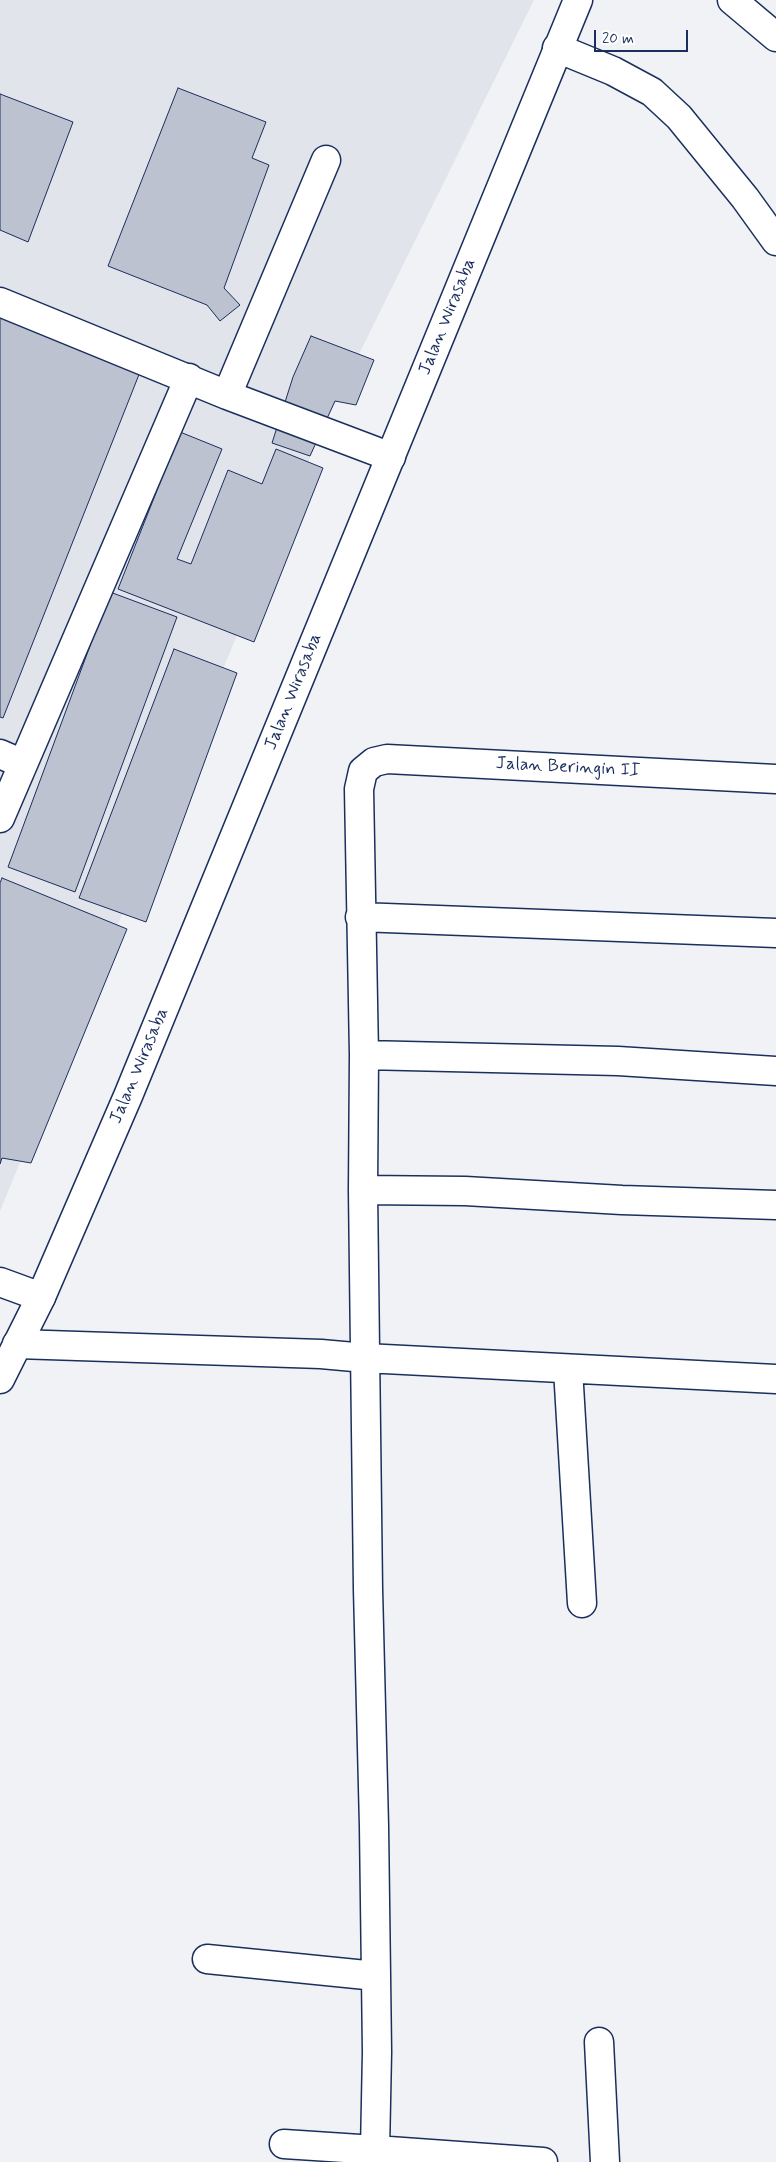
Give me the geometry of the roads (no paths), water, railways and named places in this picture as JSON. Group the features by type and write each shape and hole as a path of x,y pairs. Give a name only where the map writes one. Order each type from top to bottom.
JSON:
{"street":[{"name":"Jalan Wirasaba","path":"0,1379 41,1297 131,1086 578,0"},
{"path":"732,0 776,37"},
{"path":"557,48 613,71 652,92 679,117 745,198 776,241"},
{"path":"228,395 326,160"},
{"path":"0,302 228,395 391,457"},
{"path":"0,818 12,759 189,378"},
{"name":"Jalan Beringin II","path":"360,917 359,790 363,771 374,762 387,758 776,780"},
{"path":"374,2150 377,2052 365,1358 364,1055 360,917 776,933"},
{"path":"364,1055 618,1061 776,1071"},
{"path":"363,1190 465,1191 622,1200 776,1205"},
{"path":"0,1282 41,1297"},
{"path":"17,1344 321,1354 365,1358 776,1379"},
{"path":"568,1368 582,1603"},
{"path":"207,1959 376,1976"},
{"path":"599,2042 605,2162"},
{"path":"284,2144 543,2162"}]}
